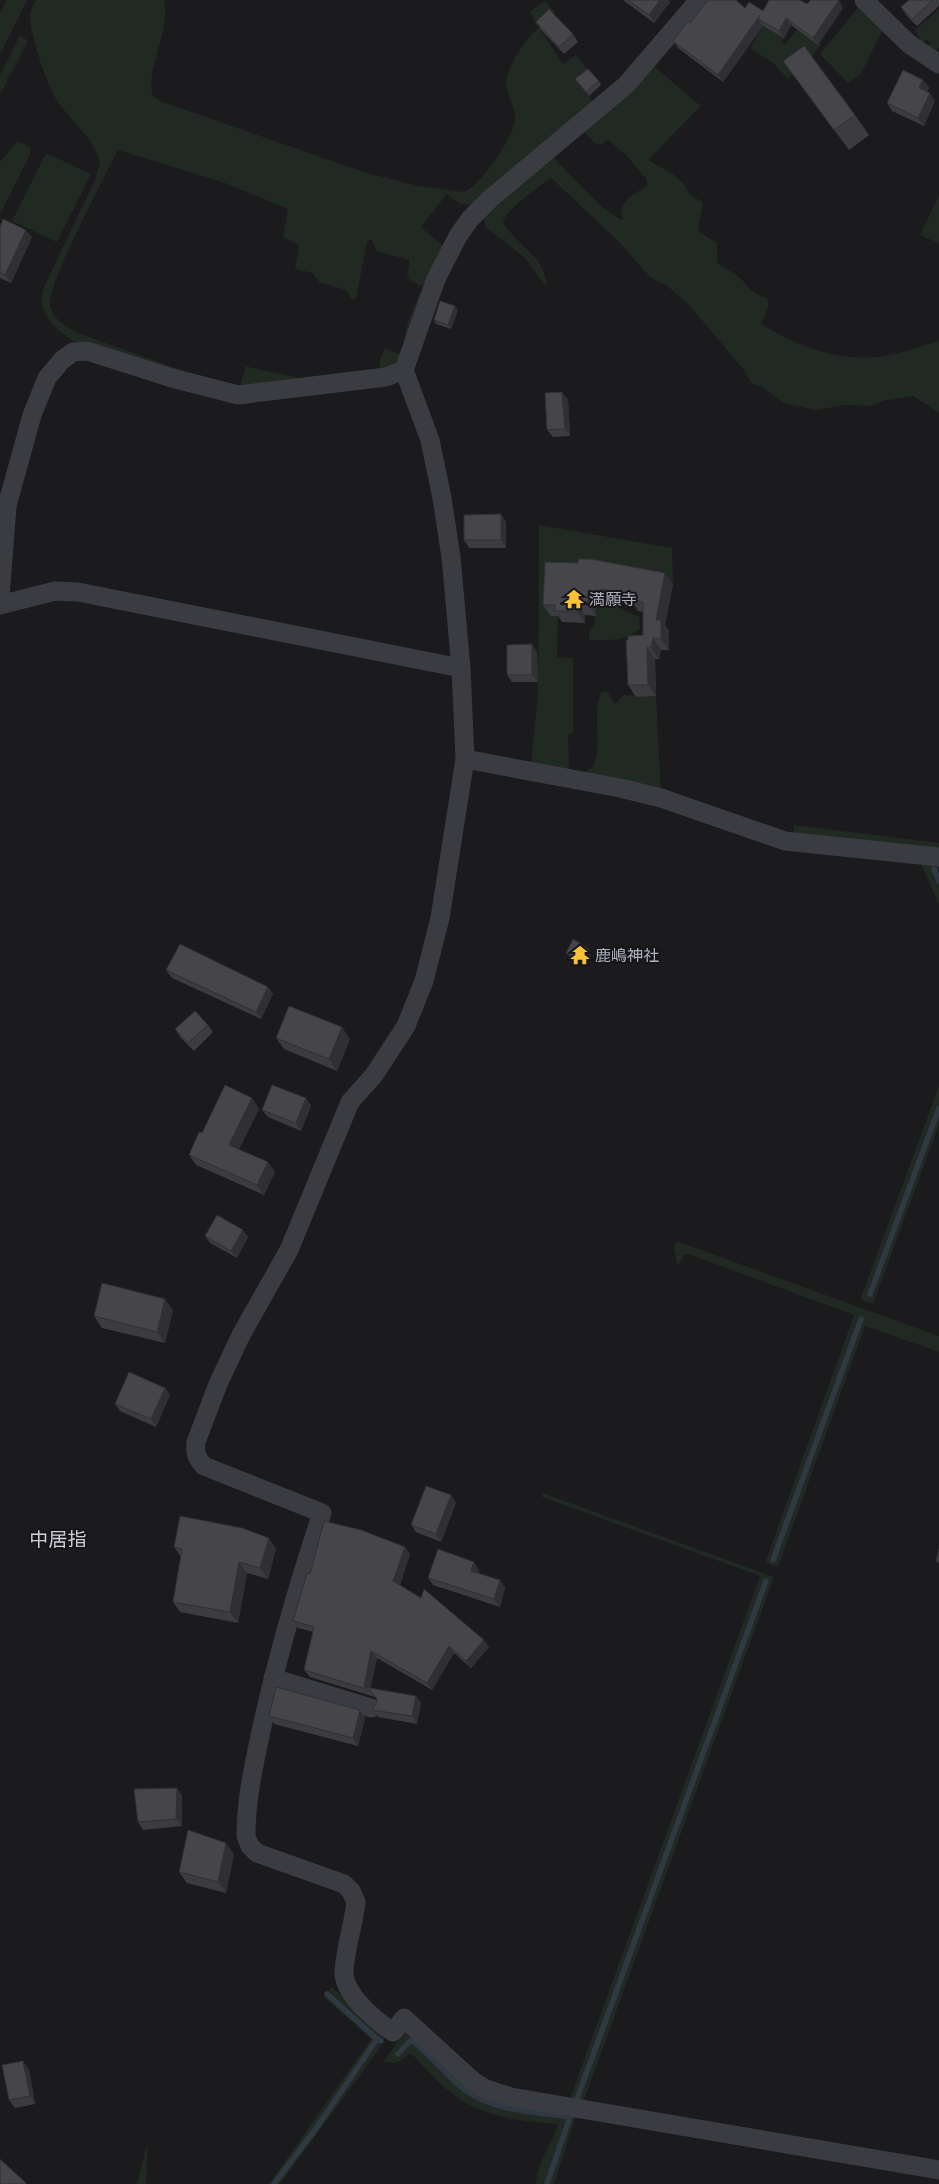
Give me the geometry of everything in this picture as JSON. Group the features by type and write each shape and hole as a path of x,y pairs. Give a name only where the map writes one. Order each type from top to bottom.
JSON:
{"street":[{"path":"699,0 626,85 491,198 470,219 454,243 436,279 404,370 430,440 442,498 451,557 461,668 465,759 440,918 424,981 414,1006 394,1045 374,1075 350,1102 289,1250 241,1335 196,1442 198,1459 204,1466 322,1513 290,1610 273,1678 253,1767 246,1836 250,1846 257,1854 344,1884 351,1891 356,1902 344,1972 346,1986 380,2023 393,2032 404,2018 473,2081 486,2089 511,2097 939,2170"},
{"path":"864,0 909,44 939,64"},
{"path":"0,598 7,506 32,415 47,378 62,360 73,352 88,351 181,381 238,395 386,377 404,370"},
{"path":"0,605 55,591 78,592 461,668"},
{"path":"465,759 620,788 661,798 785,841 939,856"},
{"path":"273,1678 371,1708"}],"shaded area":[{"path":"7,0 27,0 0,55 0,12"},
{"path":"36,0 164,0 164,25 152,74 153,96 160,101 367,173 419,186 464,192 479,180 495,161 513,129 515,121 514,111 506,88 509,69 523,45 539,28 563,64 576,55 590,72 578,83 595,104 472,205 460,204 447,194 421,227 443,246 404,342 408,321 423,286 410,281 407,275 409,260 376,251 374,243 371,240 367,241 356,300 349,298 350,294 345,290 319,282 313,273 295,269 299,247 283,237 288,209 225,183 118,150 67,253 52,292 51,309 60,322 78,333 186,372 187,377 78,343 56,328 45,314 42,298 43,289 94,182 100,162 87,137 58,102 44,73 30,22 31,10"},
{"path":"545,1 555,12 537,26 530,12"},
{"path":"860,5 884,27 861,74 848,83 820,54"},
{"path":"939,9 939,48 932,53 928,48 930,42 927,40 922,42 915,30"},
{"path":"810,14 816,40 821,45 807,62 788,79 773,63 750,48 763,26 784,38 782,42 785,44"},
{"path":"20,35 27,40 27,43 0,95 0,75"},
{"path":"650,67 655,67 701,106 648,160 673,174 684,184 690,195 703,202 699,232 717,243 717,262 741,279 752,291 767,298 769,306 761,324 788,339 816,350 860,358 884,356 939,341 939,413 913,396 882,401 872,406 846,405 815,410 783,403 761,386 752,384 745,371 688,304 667,286 650,277 618,241 551,178 510,210 503,222 542,267 546,287 525,258 486,227 483,215 553,157 602,207 621,220 623,219 622,207 624,203 632,195 647,186 647,180 625,154 608,140 603,144 596,144 584,132"},
{"path":"17,141 31,147 30,154 0,215 0,162"},
{"path":"46,153 91,174 57,242 12,221"},
{"path":"939,195 939,243 920,235"},
{"path":"385,348 401,355 396,363 379,371 380,360"},
{"path":"246,366 287,375 300,379 239,389"},
{"path":"539,525 672,548 673,584 599,570 558,616 557,657 573,658 573,733 568,734 569,768 567,772 531,765 538,692"},
{"path":"596,602 608,603 639,616 640,628 635,633 624,638 589,640 589,632 595,622"},
{"path":"607,691 615,704 624,695 656,696 661,793 586,772 593,765 596,755 598,701 601,692"},
{"path":"794,825 939,843 939,852 798,835 794,831"},
{"path":"920,862 939,864 939,904"},
{"path":"939,1086 939,1125 873,1304 860,1300"},
{"path":"679,1242 939,1336 939,1352 865,1326 778,1567 765,1563 854,1315 688,1254 683,1256 678,1266 674,1250 675,1243"},
{"path":"543,1493 774,1577 583,2103 569,2101 760,1576 542,1497"},
{"path":"332,1987 382,2031 385,2037 377,2052 280,2184 269,2184 371,2039 324,1997"},
{"path":"410,2031 452,2071 577,2113 554,2184 535,2184 542,2159 557,2129 557,2124 512,2119 477,2108 447,2089 415,2057 409,2054 397,2062 384,2061 404,2032"},
{"path":"148,2139 146,2184 137,2184"}],"building":[{"path":"628,0 660,0 649,15"},
{"path":"708,0 736,0 745,8 749,2 763,11 769,0 800,0 807,4 811,0 839,0 813,38 786,18 779,31 758,19 760,15 718,75 673,41 688,21 690,23"},
{"path":"909,0 933,0 912,19 901,7"},
{"path":"549,9 573,34 559,47 536,22"},
{"path":"804,46 855,115 834,130 783,61"},
{"path":"588,69 599,81 586,92 575,79"},
{"path":"903,70 923,80 919,88 930,93 918,118 887,103"},
{"path":"3,219 26,230 5,275 0,272 0,227"},
{"path":"440,301 455,306 448,325 434,320"},
{"path":"562,392 565,429 547,430 545,393"},
{"path":"501,514 501,540 464,540 464,515"},
{"path":"578,559 591,559 665,573 656,620 661,620 661,639 653,638 651,648 647,647 648,685 628,685 626,640 628,640 628,636 643,635 643,602 630,599 631,595 601,589 600,592 588,590 588,604 578,604 577,612 554,611 555,605 543,605 545,562 578,563"},
{"path":"532,644 532,675 507,675 507,645"},
{"path":"573,939 589,949 583,962 566,953"},
{"path":"180,944 268,987 256,1012 166,970"},
{"path":"289,1006 342,1027 329,1059 276,1038"},
{"path":"195,1011 208,1025 188,1043 175,1029"},
{"path":"225,1085 252,1098 229,1145 268,1162 257,1185 189,1155 199,1132 202,1133"},
{"path":"272,1085 306,1098 296,1123 262,1110"},
{"path":"217,1215 243,1230 231,1251 205,1236"},
{"path":"102,1283 165,1299 157,1332 94,1316"},
{"path":"129,1372 165,1388 151,1419 115,1404"},
{"path":"426,1486 451,1495 436,1534 411,1525"},
{"path":"180,1516 242,1528 269,1538 260,1568 239,1562 230,1612 173,1602 182,1549 174,1547"},
{"path":"324,1521 361,1530 405,1547 393,1581 421,1598 424,1589 484,1640 466,1661 449,1646 427,1683 371,1651 364,1687 416,1696 412,1716 372,1710 377,1699 370,1690 304,1670 314,1627 293,1621 307,1573 310,1574"},
{"path":"438,1549 474,1562 471,1571 500,1580 494,1599 428,1578"},
{"path":"939,1549 939,1563 936,1561"},
{"path":"276,1687 360,1710 353,1738 269,1716"},
{"path":"177,1788 176,1819 138,1822 134,1789"},
{"path":"188,1830 226,1843 218,1882 179,1872"},
{"path":"23,2061 30,2096 9,2100 2,2065"},
{"path":"0,2159 27,2184 0,2184"}],"waterway":[{"path":"934,869 939,881"},
{"path":"870,1294 939,1108"},
{"path":"773,1560 861,1319"},
{"path":"577,2099 766,1581"},
{"path":"327,1994 377,2039"},
{"path":"274,2184 317,2127 377,2039 381,2041"},
{"path":"398,2054 411,2040 458,2084 476,2097 516,2110 570,2117 547,2184"}],"place":[{"name":"満願寺","path":"574,599"},
{"name":"鹿嶋神社","path":"580,955"}],"district":[{"name":"中居指","path":"58,1539"}]}
